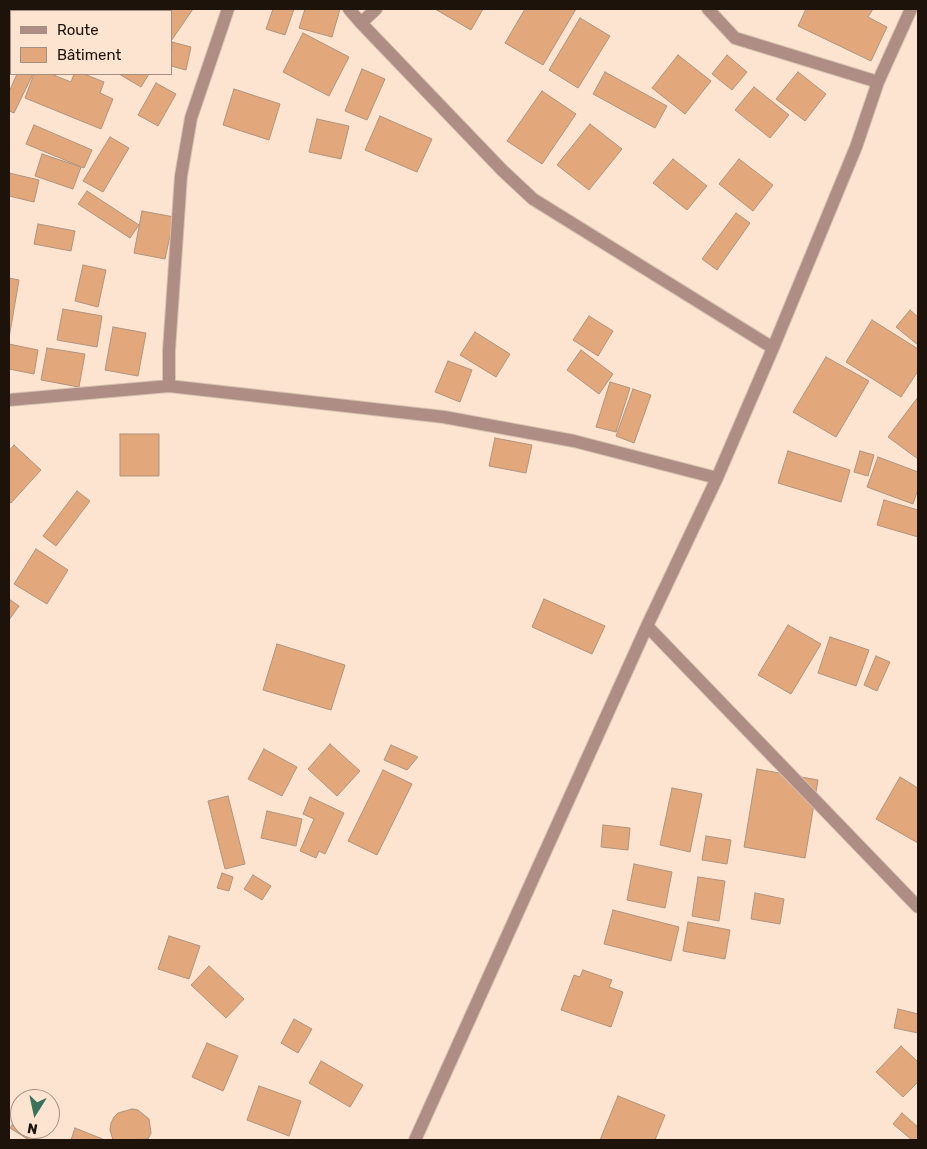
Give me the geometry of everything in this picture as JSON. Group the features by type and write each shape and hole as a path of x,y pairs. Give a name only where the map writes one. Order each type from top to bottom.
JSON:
{"street":[{"path":"169,386 169,350 181,176 191,118 228,9"},
{"path":"349,9 502,170 533,199 773,348"},
{"path":"361,23 376,9"},
{"path":"708,9 735,38 878,82"},
{"path":"414,1140 716,478 773,348 856,147 878,82 911,9"},
{"path":"9,400 169,386 444,417 574,442 716,478"},
{"path":"647,626 918,907"}],"building":[{"path":"57,9 88,9 88,10"},
{"path":"193,9 172,40 172,10 141,10"},
{"path":"273,9 294,9 285,35 266,29"},
{"path":"305,9 340,9 332,37 299,28"},
{"path":"435,9 483,9 471,30"},
{"path":"525,9 576,9 543,65 505,43"},
{"path":"806,9 873,9 868,17 887,27 871,61 798,26"},
{"path":"580,18 610,36 578,88 549,70"},
{"path":"9,21 10,72 9,72"},
{"path":"303,33 349,57 329,96 283,72"},
{"path":"172,42 191,47 186,70 172,66"},
{"path":"678,55 711,81 685,114 652,88"},
{"path":"727,55 747,72 732,90 712,74"},
{"path":"362,69 385,79 367,120 345,111"},
{"path":"605,72 667,106 655,128 593,94"},
{"path":"798,72 826,94 805,121 776,99"},
{"path":"17,75 33,75 14,113 9,111 9,92"},
{"path":"34,75 54,75 71,82 74,75 86,75 104,82 100,93 113,99 101,129 25,98"},
{"path":"121,75 148,75 141,87"},
{"path":"156,83 176,94 158,126 138,115"},
{"path":"754,87 789,115 770,138 735,110"},
{"path":"234,89 280,104 269,140 223,125"},
{"path":"542,91 576,114 542,164 507,141"},
{"path":"380,116 432,139 417,172 365,150"},
{"path":"317,119 349,126 341,159 309,152"},
{"path":"590,124 622,149 589,190 557,165"},
{"path":"34,125 92,150 84,168 26,144"},
{"path":"110,137 129,148 103,192 83,181"},
{"path":"42,154 81,167 73,189 35,176"},
{"path":"673,159 707,186 687,210 653,183"},
{"path":"739,159 773,185 753,211 719,184"},
{"path":"9,173 39,180 34,202 9,196"},
{"path":"87,191 139,225 130,238 78,204"},
{"path":"142,211 174,217 165,259 134,253"},
{"path":"736,213 750,223 717,270 702,259"},
{"path":"38,224 75,231 71,251 34,244"},
{"path":"83,265 106,270 98,307 75,301"},
{"path":"9,278 19,280 9,338"},
{"path":"63,309 102,316 97,347 57,340"},
{"path":"910,310 918,317 918,345 896,327"},
{"path":"589,316 613,331 598,356 573,340"},
{"path":"872,320 918,349 918,371 901,397 846,362"},
{"path":"113,327 146,333 138,376 105,370"},
{"path":"475,332 510,354 496,377 460,355"},
{"path":"9,344 38,350 34,374 9,369"},
{"path":"47,348 85,354 79,387 41,380"},
{"path":"581,350 613,374 599,394 567,370"},
{"path":"826,357 869,381 836,437 793,412"},
{"path":"448,361 472,370 460,402 435,392"},
{"path":"610,382 630,388 616,432 596,427"},
{"path":"633,389 651,395 634,443 616,436"},
{"path":"918,397 918,459 888,437"},
{"path":"120,434 159,434 159,476 120,476"},
{"path":"495,438 532,445 526,473 489,466"},
{"path":"14,445 41,470 11,503 9,501 9,451"},
{"path":"788,451 850,470 841,502 778,483"},
{"path":"860,451 874,455 868,476 854,472"},
{"path":"878,457 918,472 918,489 913,504 867,487"},
{"path":"77,491 90,501 56,546 43,536"},
{"path":"884,500 918,510 918,537 877,525"},
{"path":"36,549 68,570 47,604 14,584"},
{"path":"9,599 19,606 9,620"},
{"path":"544,599 605,626 592,654 532,627"},
{"path":"788,625 821,644 791,694 758,675"},
{"path":"830,637 869,650 856,686 818,673"},
{"path":"277,644 345,665 331,710 263,690"},
{"path":"876,656 890,662 877,691 864,685"},
{"path":"330,744 360,771 337,796 308,769"},
{"path":"391,745 418,757 407,770 384,760"},
{"path":"264,749 297,767 282,796 248,779"},
{"path":"757,769 818,780 805,858 744,847"},
{"path":"383,770 412,784 377,855 348,841"},
{"path":"900,777 918,788 918,843 876,819"},
{"path":"672,788 702,794 690,852 660,845"},
{"path":"228,796 245,864 225,869 208,801"},
{"path":"310,797 344,813 325,854 319,851 316,858 300,851 314,819 303,814"},
{"path":"267,811 302,819 296,846 261,838"},
{"path":"603,825 630,828 628,850 601,847"},
{"path":"706,836 731,840 727,864 702,860"},
{"path":"634,864 672,872 665,908 627,900"},
{"path":"222,873 233,877 229,891 217,888"},
{"path":"253,875 271,886 262,900 244,889"},
{"path":"698,877 725,881 719,921 692,916"},
{"path":"755,893 784,899 780,924 751,919"},
{"path":"613,910 679,927 671,961 604,944"},
{"path":"688,922 730,930 725,959 683,951"},
{"path":"169,936 200,946 189,979 158,969"},
{"path":"209,966 244,999 226,1018 191,985"},
{"path":"583,970 612,980 609,987 623,992 611,1027 561,1010 574,975 580,977"},
{"path":"898,1009 918,1014 918,1033 894,1028"},
{"path":"294,1019 312,1029 298,1053 281,1043"},
{"path":"207,1043 238,1056 223,1091 192,1077"},
{"path":"901,1046 918,1062 918,1082 903,1097 876,1072"},
{"path":"321,1061 363,1085 350,1107 309,1083"},
{"path":"259,1086 301,1101 289,1136 247,1120"},
{"path":"618,1096 665,1115 655,1140 600,1140"},
{"path":"132,1109 138,1110 149,1119 151,1133 148,1139 113,1140 110,1130 114,1117 118,1113"},
{"path":"902,1113 918,1127 918,1140 912,1140 893,1124"},
{"path":"75,1128 105,1140 71,1140"}]}
